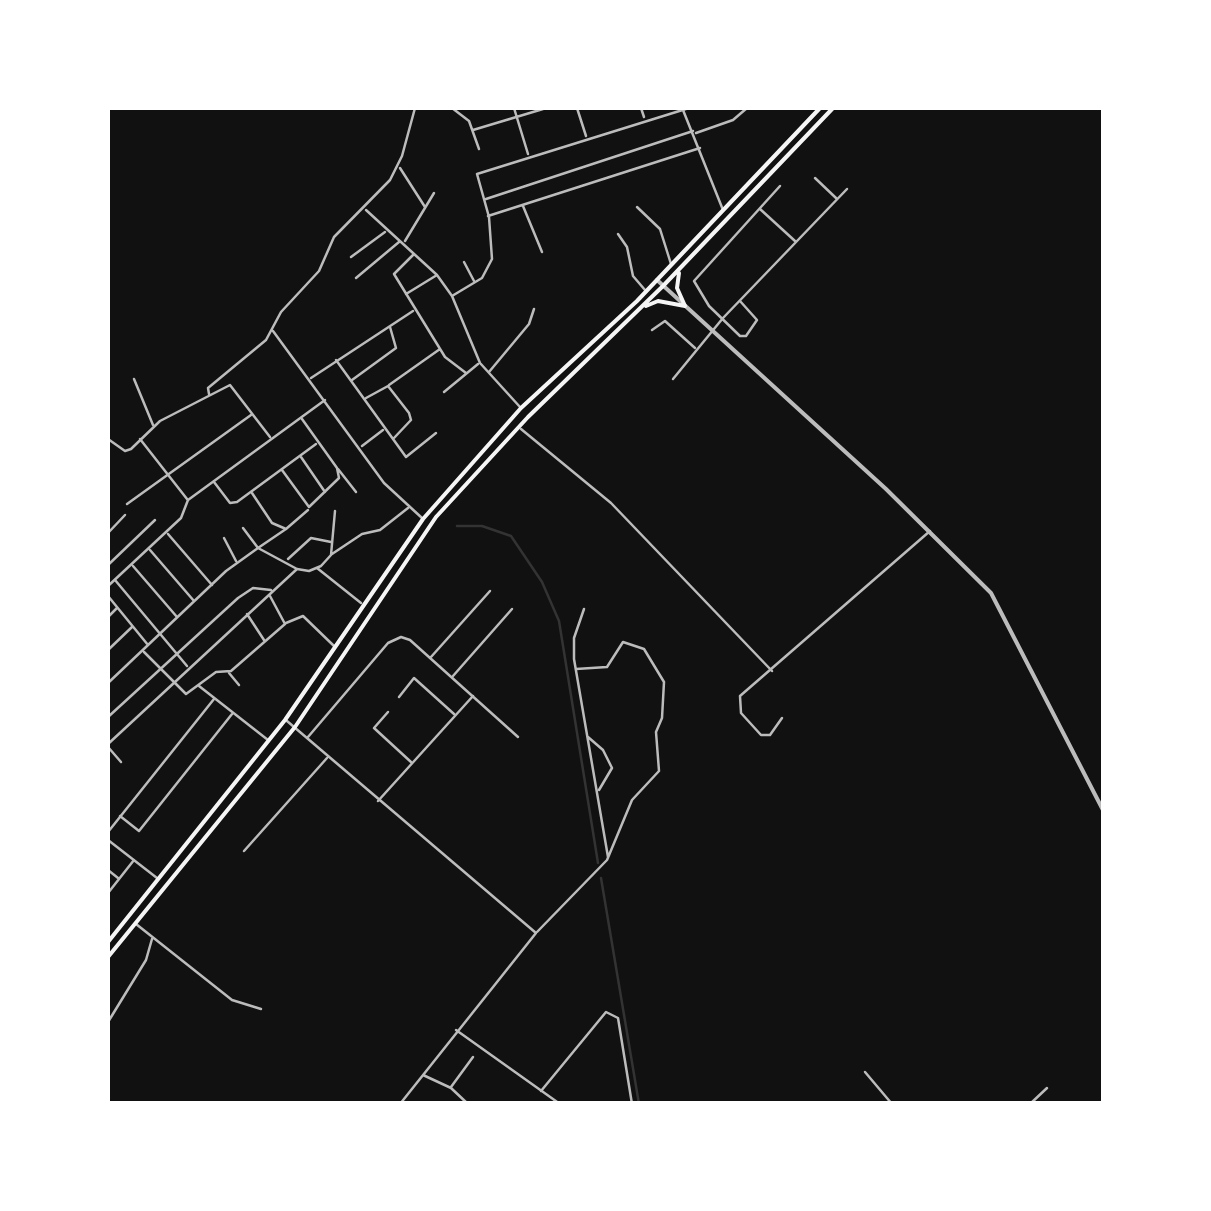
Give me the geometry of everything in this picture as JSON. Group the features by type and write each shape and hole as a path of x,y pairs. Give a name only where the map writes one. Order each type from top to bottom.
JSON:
{"main road":[{"path":"108,942 286,720 423,519 521,408 671,266 820,108"},
{"path":"108,958 295,727 436,517 833,108"},
{"path":"643,307 658,302 685,306 678,288 680,269"}],"street":[{"path":"209,394 208,388 251,355 273,330 281,312 319,271 334,237 366,210 398,165 415,108"},
{"path":"452,108 473,130 479,149"},
{"path":"514,108 529,156"},
{"path":"578,108 586,137"},
{"path":"641,108 644,118"},
{"path":"452,296 475,283 492,259 488,216 477,174 644,118 689,108"},
{"path":"483,200 733,120 747,108"},
{"path":"473,130 543,109"},
{"path":"682,109 723,211"},
{"path":"488,216 700,148"},
{"path":"398,165 426,208"},
{"path":"816,178 837,199"},
{"path":"740,301 757,320 751,332 740,336 700,297 694,281 780,186"},
{"path":"674,378 723,318 848,188"},
{"path":"356,278 402,242 434,194"},
{"path":"522,204 542,252"},
{"path":"637,207 660,230 671,266"},
{"path":"759,208 796,242"},
{"path":"366,210 385,232 416,252 437,275 452,296 480,364 521,408"},
{"path":"351,257 385,232"},
{"path":"618,234 627,247 633,276 646,291"},
{"path":"416,252 394,274 440,349 466,373"},
{"path":"464,262 475,283"},
{"path":"405,295 437,275"},
{"path":"657,280 991,592 1104,812"},
{"path":"488,373 519,338 534,309"},
{"path":"310,378 414,310"},
{"path":"652,330 665,321 696,349"},
{"path":"350,381 396,348 390,325"},
{"path":"273,330 408,508 423,519"},
{"path":"364,399 440,349"},
{"path":"336,360 406,457 436,433"},
{"path":"444,392 480,364"},
{"path":"134,380 154,426"},
{"path":"108,439 125,451 154,426 230,384 271,438"},
{"path":"388,386 411,420 392,439"},
{"path":"108,586 181,518 188,500 325,400"},
{"path":"127,504 253,414"},
{"path":"300,418 356,492"},
{"path":"519,428 611,503 772,671"},
{"path":"360,446 385,429"},
{"path":"140,439 188,500"},
{"path":"214,481 230,503 252,492 318,442"},
{"path":"300,457 326,493"},
{"path":"108,683 237,562 307,515 309,507 339,478 337,468"},
{"path":"282,470 309,507"},
{"path":"252,492 272,523 286,529"},
{"path":"317,568 330,555 362,534 380,530 408,508"},
{"path":"330,555 335,511"},
{"path":"108,533 125,515"},
{"path":"108,565 156,520"},
{"path":"243,528 258,548 297,568 317,568 362,604"},
{"path":"782,718 766,736 738,705 740,696 930,531"},
{"path":"166,532 213,586"},
{"path":"224,538 237,562"},
{"path":"286,561 311,538 332,542"},
{"path":"148,548 195,602"},
{"path":"132,564 178,618"},
{"path":"121,762 108,746 297,568"},
{"path":"114,580 188,668"},
{"path":"108,717 253,588 274,590"},
{"path":"430,658 490,591"},
{"path":"270,595 285,624"},
{"path":"108,596 148,646"},
{"path":"108,617 118,608"},
{"path":"452,677 512,609"},
{"path":"584,609 574,638 576,669 608,860"},
{"path":"246,612 264,640"},
{"path":"144,650 186,694 216,672 228,672 285,624 302,616 334,646"},
{"path":"108,650 132,628"},
{"path":"308,738 395,638 410,640 518,737"},
{"path":"400,1104 536,933 608,860 632,800 659,771 656,732 662,718 664,682 644,649 623,642 607,668 576,669"},
{"path":"228,672 239,685"},
{"path":"399,698 414,678 455,716"},
{"path":"199,686 269,741"},
{"path":"377,802 472,696"},
{"path":"108,832 214,699"},
{"path":"388,712 374,728 412,763"},
{"path":"120,816 139,831 232,714"},
{"path":"286,720 377,802 536,933"},
{"path":"588,737 603,750 612,768 598,791"},
{"path":"244,851 328,757"},
{"path":"108,840 158,879"},
{"path":"108,893 134,860"},
{"path":"108,870 119,879"},
{"path":"134,923 232,1000 262,1010"},
{"path":"108,1022 146,960 152,938"},
{"path":"541,1091 606,1012 618,1018 632,1104"},
{"path":"456,1030 560,1104"},
{"path":"450,1088 473,1057"},
{"path":"865,1072 892,1104"},
{"path":"422,1075 450,1088 468,1104"},
{"path":"1030,1104 1047,1088"}],"waterway":[{"path":"457,526 482,526 511,536 542,582 559,621 598,863"},
{"path":"601,878 639,1104"}]}
